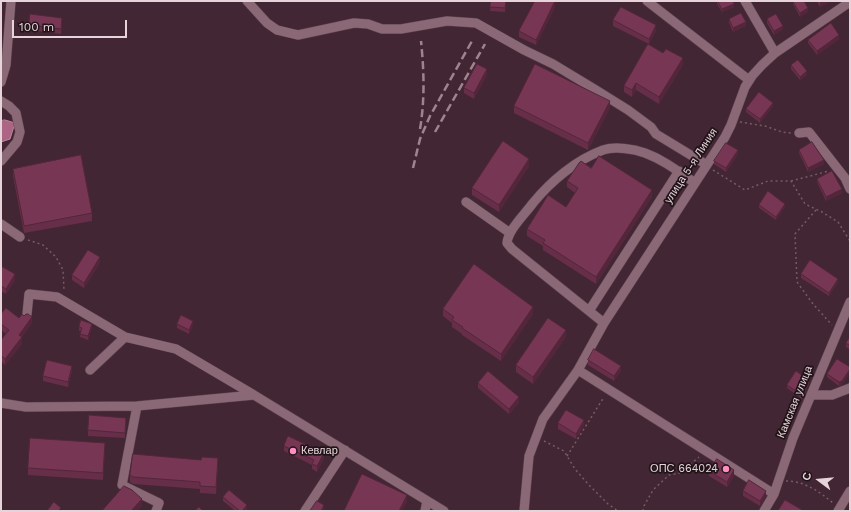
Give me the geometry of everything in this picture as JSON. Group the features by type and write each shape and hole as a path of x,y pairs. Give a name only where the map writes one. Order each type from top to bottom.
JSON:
{"street":[{"path":"1,82 6,65 11,1"},
{"path":"647,1 750,80"},
{"path":"745,1 775,53"},
{"name":"улица 5-я Линия","path":"524,511 529,456 544,420 578,370 604,323 725,137 750,80 762,65 775,53 850,2"},
{"path":"251,3 267,23 277,30 298,35 354,23 368,24 382,29 401,29 447,21 476,23 524,50 554,64 596,90 628,110 651,127 656,134 706,166"},
{"path":"1,101 16,113 20,132 17,142 1,161"},
{"path":"799,133 809,132 846,178 850,189"},
{"path":"604,323 509,246 507,243 510,233 552,182 569,169 604,150 620,149 644,153 658,159 695,183"},
{"path":"589,311 679,172"},
{"path":"466,202 510,233"},
{"path":"1,224 20,237"},
{"path":"27,314 29,294 57,297 125,336 176,349 444,511"},
{"name":"Камская улица","path":"764,511 774,494 792,438 850,302"},
{"path":"90,370 125,336"},
{"path":"578,370 774,494"},
{"path":"811,395 832,396 850,388"},
{"path":"1,403 26,406 137,406 254,395"},
{"path":"137,406 122,485 159,503 156,511"},
{"path":"305,511 345,450"},
{"path":"839,510 850,490"},
{"path":"425,511 427,501"}],"path":[{"path":"733,121 765,126 782,132 799,133"},
{"path":"706,166 745,190 768,181 790,181 838,168"},
{"path":"790,181 805,204 838,222 850,241"},
{"path":"816,209 795,234 797,282 813,304 838,331"},
{"path":"20,237 44,245 56,257 63,270 65,301"},
{"path":"567,456 608,389"},
{"path":"537,437 564,451 574,469 588,485 608,504 618,511"},
{"path":"643,511 644,506 653,490 669,474 680,473 706,451"},
{"path":"778,481 794,481 819,491 839,510"}],"shaded area":[{"path":"5,120 15,123 10,139 1,142 1,121"}],"building":[{"path":"491,1 506,1 505,8 490,7"},
{"path":"535,1 555,1 536,40 519,31"},
{"path":"718,1 733,1 734,4 722,9"},
{"path":"793,1 804,1 808,8 800,13"},
{"path":"621,7 656,25 649,39 613,20"},
{"path":"741,13 746,22 733,28 729,19"},
{"path":"30,14 62,18 61,29 29,25"},
{"path":"776,14 783,26 774,31 767,19"},
{"path":"831,23 839,35 817,51 808,40"},
{"path":"648,44 663,53 666,49 683,58 659,97 636,83 632,90 624,86"},
{"path":"798,60 807,71 800,77 791,65"},
{"path":"477,64 487,69 474,93 464,88"},
{"path":"535,64 610,101 588,143 514,106"},
{"path":"759,92 773,103 760,119 746,109"},
{"path":"503,141 529,159 499,205 472,188"},
{"path":"812,142 824,160 808,168 799,150"},
{"path":"726,143 738,150 726,168 714,161"},
{"path":"81,155 92,213 24,226 13,169"},
{"path":"599,156 652,190 596,277 543,243 545,240 527,229 548,195 566,207 578,188 567,181 581,161 591,168"},
{"path":"832,171 842,189 826,197 817,179"},
{"path":"768,191 785,204 776,217 759,205"},
{"path":"88,250 100,257 84,283 72,275"},
{"path":"810,260 838,279 829,293 801,274"},
{"path":"474,264 533,307 501,354 462,328 463,327 452,320 454,317 443,309"},
{"path":"1,266 15,274 6,289 1,286"},
{"path":"6,308 19,318 22,314 24,316 28,314 32,317 19,335 22,337 5,359 1,355 1,340 9,330 1,324 1,314"},
{"path":"181,315 193,321 189,330 177,324"},
{"path":"548,318 566,330 533,377 516,365"},
{"path":"81,320 92,324 88,336 80,334 82,328 79,327"},
{"path":"850,337 850,346 846,343"},
{"path":"594,349 621,366 614,376 588,360"},
{"path":"837,359 850,367 842,381 839,382 827,374"},
{"path":"47,360 72,366 68,382 43,376"},
{"path":"488,371 519,397 509,409 478,383"},
{"path":"796,371 809,380 802,395 787,385"},
{"path":"566,410 584,420 576,434 558,423"},
{"path":"89,415 126,418 125,433 88,430"},
{"path":"288,436 324,453 317,466 312,464 314,460 284,446"},
{"path":"30,438 105,443 103,473 28,468"},
{"path":"133,454 201,460 202,457 218,458 216,487 200,486 200,482 133,477 130,475"},
{"path":"717,459 734,470 727,482 709,471"},
{"path":"362,474 407,495 399,511 344,511"},
{"path":"749,480 766,491 760,501 743,491"},
{"path":"124,486 132,490 142,499 131,511 102,511"},
{"path":"229,490 247,505 242,511 223,497"},
{"path":"785,500 804,511 778,511"},
{"path":"317,501 324,505 321,511 310,511"},
{"path":"54,502 61,508 58,511 47,511"},
{"path":"199,507 203,511 195,511"}],"railway":[{"path":"420,129 424,85 421,41"},
{"path":"413,168 420,139 430,116 472,41"},
{"path":"435,132 485,44"}],"place":[{"name":"Кевлар","path":"293,451"},
{"name":"ОПС 664024","path":"726,469"}]}
